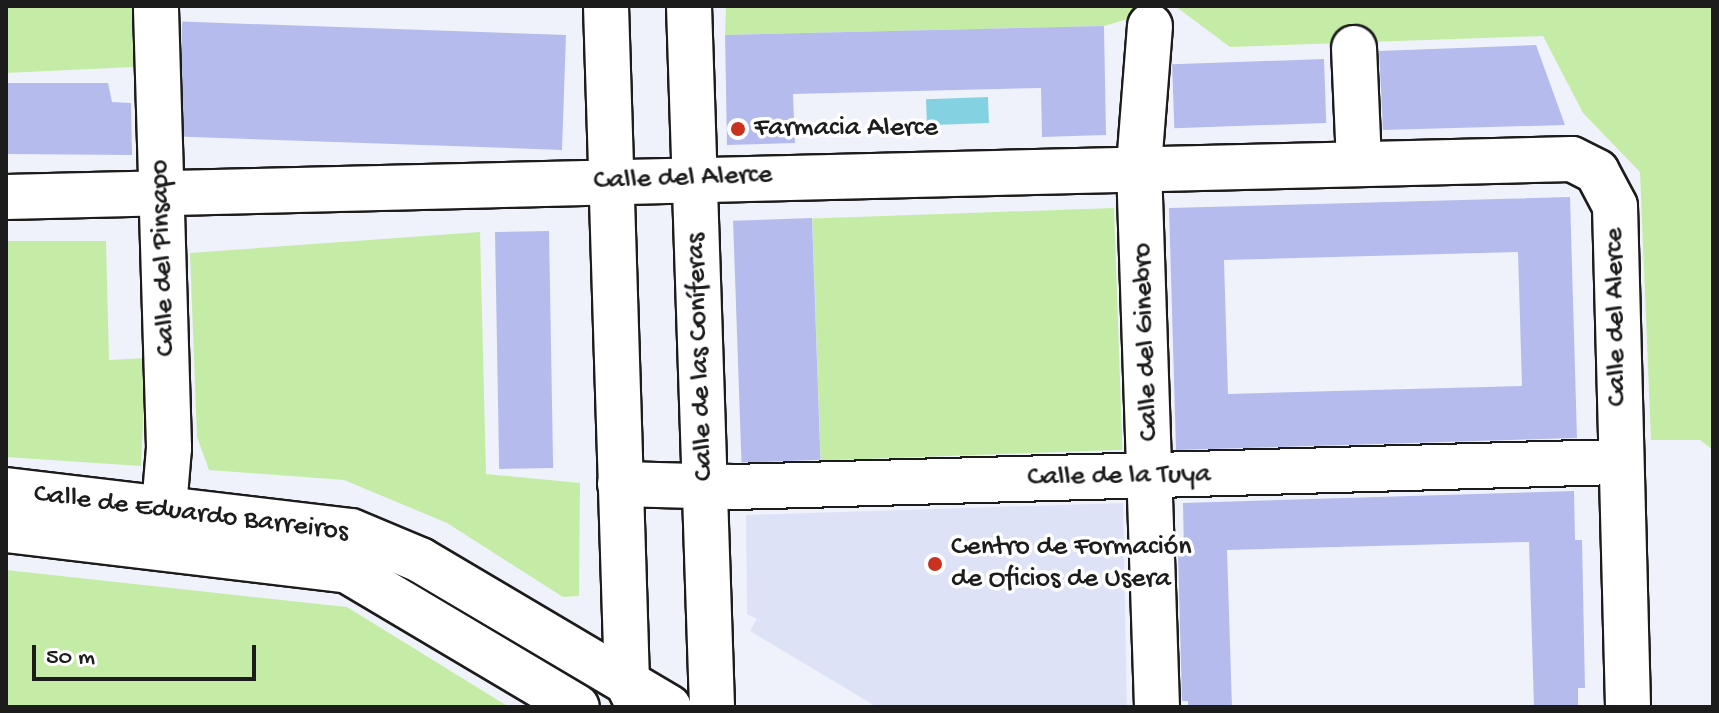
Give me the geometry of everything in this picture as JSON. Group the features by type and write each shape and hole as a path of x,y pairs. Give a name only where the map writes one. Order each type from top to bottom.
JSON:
{"street":[{"path":"606,6 620,484 633,694"},
{"name":"Calle de las Coníferas","path":"689,6 712,707"},
{"name":"Calle del Pinsapo","path":"156,9 169,448 164,508"},
{"name":"Calle del Ginebro","path":"1152,13 1139,167 1157,707"},
{"path":"1354,48 1359,163"},
{"name":"Calle del Alerce","path":"6,197 1139,167 1572,159 1597,172 1615,206 1619,462 1628,707"},
{"name":"Calle de la Tuya","path":"620,484 733,487 1619,462"},
{"name":"Calle de Eduardo Barreiros","path":"6,490 351,531 420,560 633,694 669,707"},
{"name":"Calle de Eduardo Barreiros","path":"6,530 348,571 577,707"}],"shaded area":[{"name":"Centro de Formación de Oficios de Usera","path":"1123,503 1127,707 877,707 750,631 757,619 747,614 746,515"}],"green space":[{"path":"6,6 253,6 133,9 133,67 6,73"},
{"path":"726,6 1172,6 1104,26 725,35"},
{"path":"1175,6 1713,6 1713,450 1700,440 1651,440 1640,172 1583,113 1543,36 1230,47"},
{"path":"1114,208 1122,450 821,460 812,219"},
{"path":"480,232 486,474 580,483 579,596 563,597 447,523 344,480 209,470 197,437 190,253"},
{"path":"6,241 106,241 109,360 146,358 141,466 6,457"},
{"path":"6,570 347,607 509,707 6,707"}],"water":[{"path":"988,97 989,123 927,125 926,99"}],"building":[{"path":"182,22 566,35 562,150 178,137"},
{"path":"1104,26 1106,135 1042,137 1041,88 793,94 795,143 727,145 725,35"},
{"path":"1536,45 1565,125 1383,130 1379,51"},
{"path":"1324,59 1326,123 1174,128 1172,64"},
{"path":"6,83 108,83 112,102 131,103 132,155 6,154"},
{"path":"1570,197 1577,438 1176,450 1169,208","holes":["1518,252 1522,386 1228,394 1224,260"]},
{"path":"812,218 820,460 741,463 733,221"},
{"path":"549,231 553,468 499,469 495,232"},
{"path":"1574,491 1575,540 1582,540 1585,688 1578,688 1578,707 1534,707 1529,542 1227,550 1232,707 1188,707 1188,701 1182,701 1178,553 1184,553 1183,503"}],"place":[{"name":"Farmacia Alerce","path":"738,129"},
{"name":"Centro de Formación de Oficios de Usera","path":"935,564"}]}
